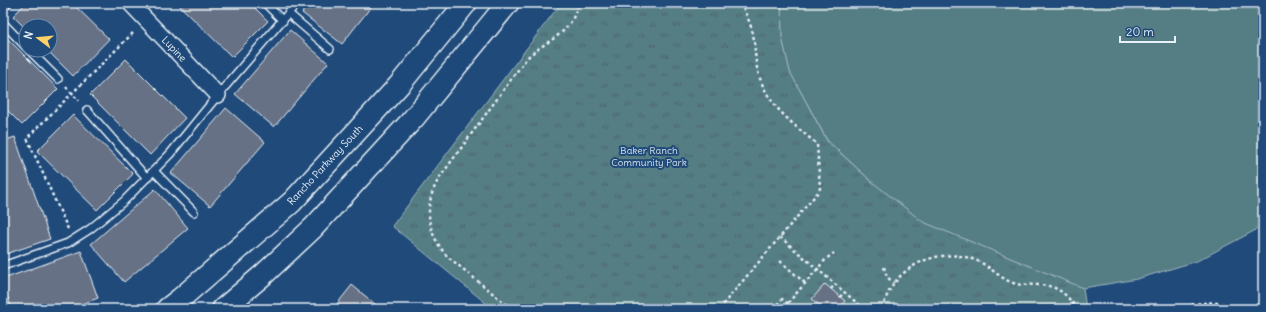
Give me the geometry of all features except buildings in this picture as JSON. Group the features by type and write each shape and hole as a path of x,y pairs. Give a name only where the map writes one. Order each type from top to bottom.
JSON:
{"street":[{"name":"Lupine","path":"130,3 218,95"},
{"name":"Rancho Parkway South","path":"167,309 292,202 400,84 466,3"},
{"path":"223,309 264,274 313,228 413,119 508,3"}],"lane":[{"path":"3,8 8,3"},
{"path":"265,3 283,21"},
{"path":"3,266 68,243 90,229 124,201 170,154 218,95 297,3"},
{"path":"289,14 330,49"},
{"path":"3,24 18,39"},
{"path":"37,58 58,79"},
{"path":"87,110 147,178"},
{"path":"154,171 194,212"},
{"path":"3,302 6,309"}],"path":[{"path":"512,309 442,251 434,239 430,224 429,206 433,190 440,177 526,59 555,37 569,24 579,3"},
{"path":"719,309 820,188 817,144 786,119 764,89 757,67 751,26 747,14 740,3"},
{"path":"73,240 27,138 146,20"},
{"path":"58,79 87,110"},
{"path":"780,237 861,308"},
{"path":"788,303 817,269 834,252"},
{"path":"883,309 886,297 894,283 905,272 919,262 941,255 954,254 966,256 985,264 1011,283 1020,285 1039,284 1051,286 1062,291 1069,297 1077,309"},
{"path":"780,262 805,283"},
{"path":"884,267 887,277 894,283"},
{"path":"831,289 835,284"},
{"path":"840,297 844,292"},
{"path":"773,309 782,299 794,308 793,309"},
{"path":"1180,309 1211,302 1228,305 1237,309"}],"green space":[{"name":"Baker Ranch Community Park","path":"561,3 781,3 782,38 790,72 827,141 871,181 923,222 1083,288 1086,309 493,309 392,226"},
{"path":"781,3 1263,3 1263,221 1254,231 1197,261 1137,279 1083,288 923,222 871,181 827,140 790,72 782,38"}]}
